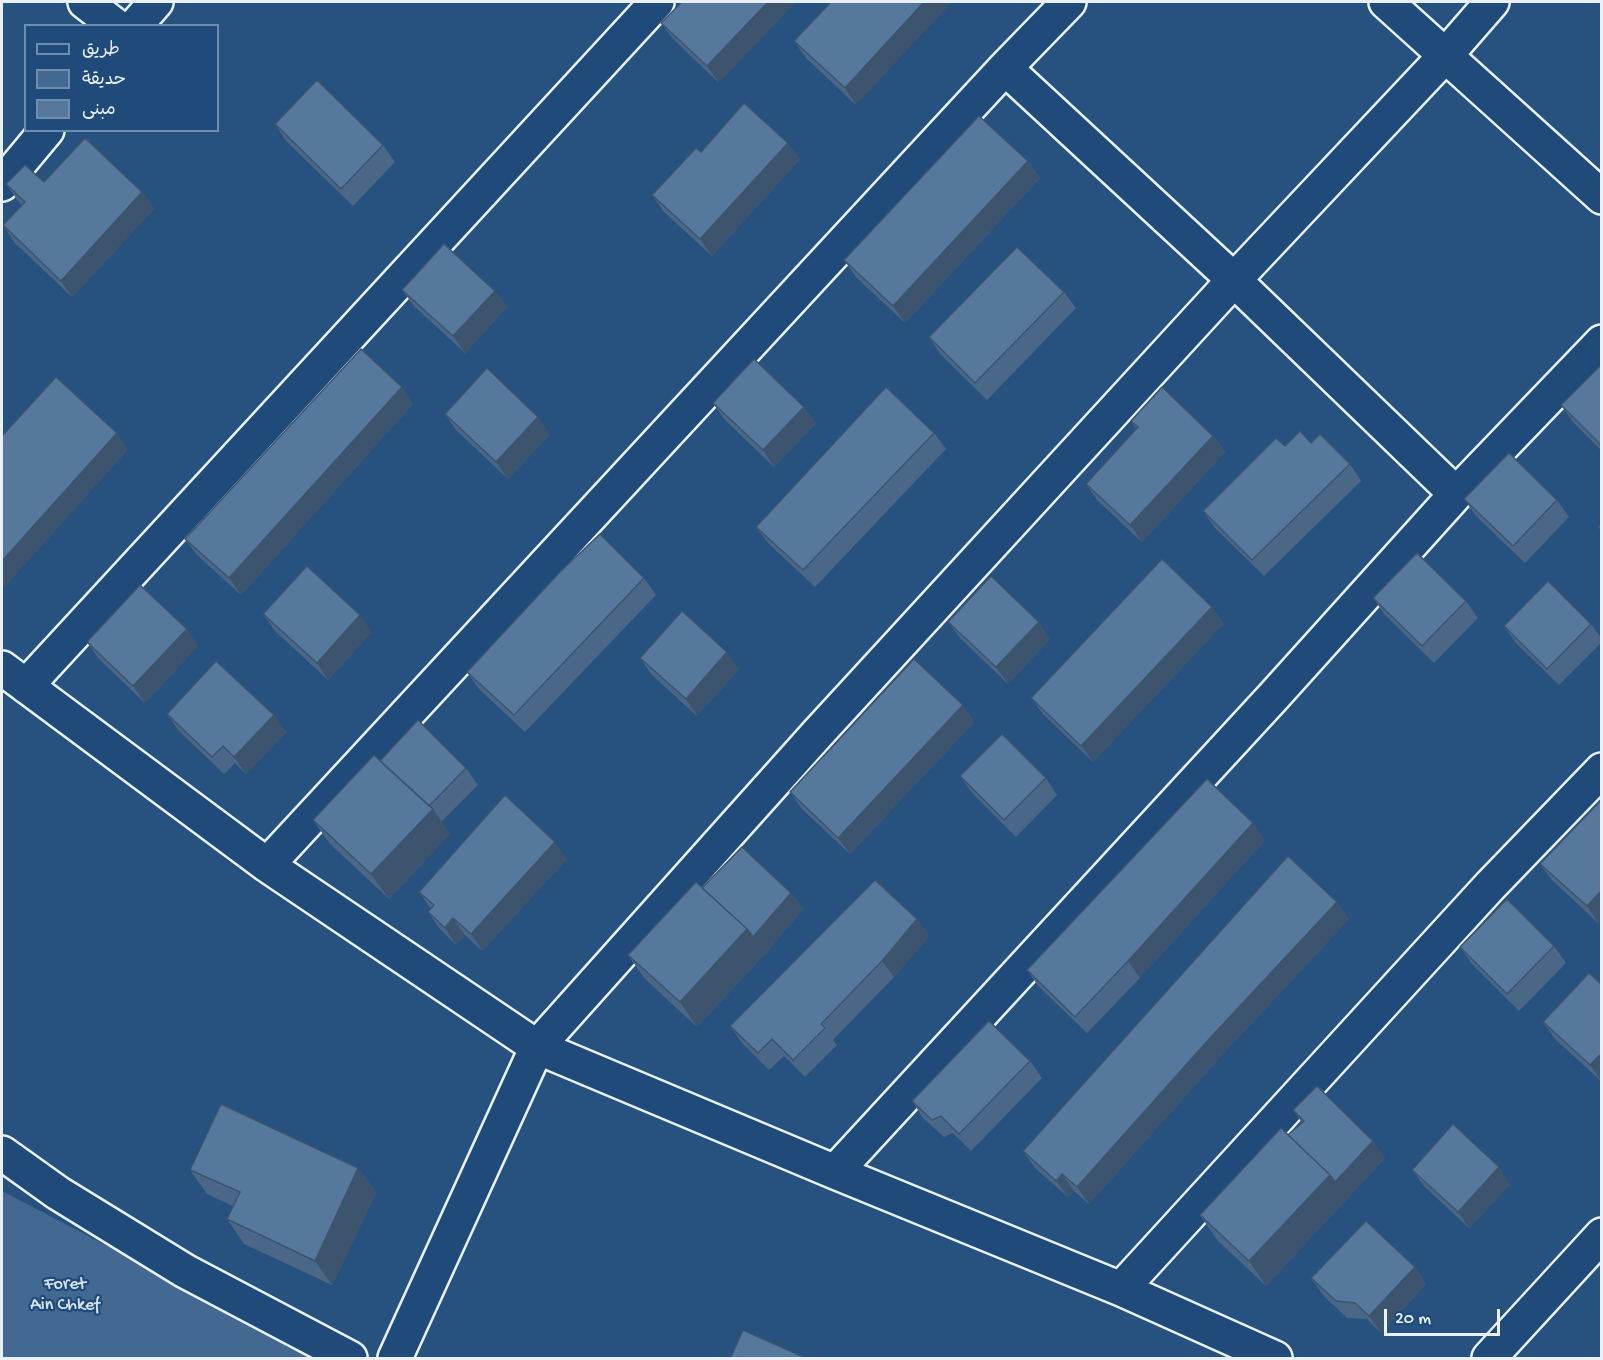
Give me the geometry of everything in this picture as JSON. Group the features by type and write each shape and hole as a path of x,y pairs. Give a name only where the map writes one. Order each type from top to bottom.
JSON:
{"street":[{"path":"85,2 113,24"},
{"path":"137,24 156,2"},
{"path":"657,2 14,677 267,865 537,1047 1121,1289 1275,1359"},
{"path":"267,865 1005,68 1069,2"},
{"path":"1386,2 1602,197"},
{"path":"395,1359 537,1047 818,733 1234,280 1445,56 1492,2"},
{"path":"1005,68 1234,280 1456,494"},
{"path":"2,184 45,132"},
{"path":"835,1172 1273,698 1456,494 1602,342"},
{"path":"1121,1289 1490,886 1602,770"},
{"path":"2,1153 58,1193 185,1271 350,1359"},
{"path":"1489,1359 1602,1235"}],"green space":[{"name":"Foret Ain Chkef","path":"2,1191 322,1358 2,1358"}],"building":[{"path":"682,2 768,2 707,66 661,23"},
{"path":"831,2 924,2 845,88 794,41"},
{"path":"317,80 383,145 341,189 275,124"},
{"path":"744,103 788,143 700,239 652,195 696,148 701,152"},
{"path":"979,116 1028,161 893,306 844,260"},
{"path":"85,138 142,192 61,281 3,225 25,202 6,184 25,165 44,182"},
{"path":"444,244 495,291 453,336 402,290"},
{"path":"1017,247 1064,292 975,383 929,337"},
{"path":"361,349 402,387 229,578 185,539"},
{"path":"754,359 804,407 763,450 713,403"},
{"path":"1602,364 1602,446 1561,405"},
{"path":"487,368 538,417 496,462 445,414"},
{"path":"56,377 117,433 2,561 2,436"},
{"path":"886,387 934,433 803,570 756,527"},
{"path":"1162,387 1213,436 1130,525 1086,484 1138,427 1131,421"},
{"path":"1300,431 1311,443 1320,434 1350,464 1252,560 1203,511 1276,438 1285,446"},
{"path":"1509,453 1557,500 1513,546 1464,499"},
{"path":"600,534 644,578 514,715 467,672 560,572"},
{"path":"1417,553 1466,601 1422,646 1373,598"},
{"path":"1162,559 1212,607 1081,746 1031,698"},
{"path":"307,566 360,615 317,663 263,614"},
{"path":"991,576 1039,622 996,667 948,622"},
{"path":"1548,581 1591,624 1547,669 1504,626"},
{"path":"140,585 187,629 133,686 87,642"},
{"path":"682,611 727,652 686,699 640,658"},
{"path":"914,659 963,705 838,838 790,792"},
{"path":"216,661 274,715 234,757 223,746 212,757 167,714"},
{"path":"418,720 466,768 429,806 380,761"},
{"path":"1002,734 1046,778 1004,820 960,776"},
{"path":"374,755 433,809 371,874 313,820"},
{"path":"1207,779 1253,823 1075,1017 1027,970"},
{"path":"505,795 555,842 471,934 453,918 445,928 428,912 434,905 419,892"},
{"path":"1602,799 1602,890 1587,906 1540,864"},
{"path":"742,847 791,893 753,937 702,888"},
{"path":"1288,856 1337,902 1210,1038 1077,1187 1062,1174 1056,1181 1023,1151"},
{"path":"875,880 917,919 882,961 821,1024 825,1028 793,1060 772,1039 758,1053 730,1026"},
{"path":"696,882 747,929 680,1002 628,955"},
{"path":"1507,899 1554,946 1507,994 1460,947"},
{"path":"1589,973 1602,985 1602,1053 1590,1065 1543,1022"},
{"path":"989,1021 1030,1061 959,1134 941,1116 932,1120 912,1101"},
{"path":"1317,1086 1373,1141 1335,1182 1288,1135 1304,1121 1293,1110"},
{"path":"221,1104 358,1168 315,1261 227,1219 240,1192 190,1170"},
{"path":"1453,1124 1499,1167 1458,1212 1412,1170"},
{"path":"1281,1128 1330,1175 1249,1261 1200,1215"},
{"path":"1366,1221 1415,1267 1369,1316 1355,1303 1336,1301 1311,1278"},
{"path":"743,1330 808,1359 730,1359"}]}
